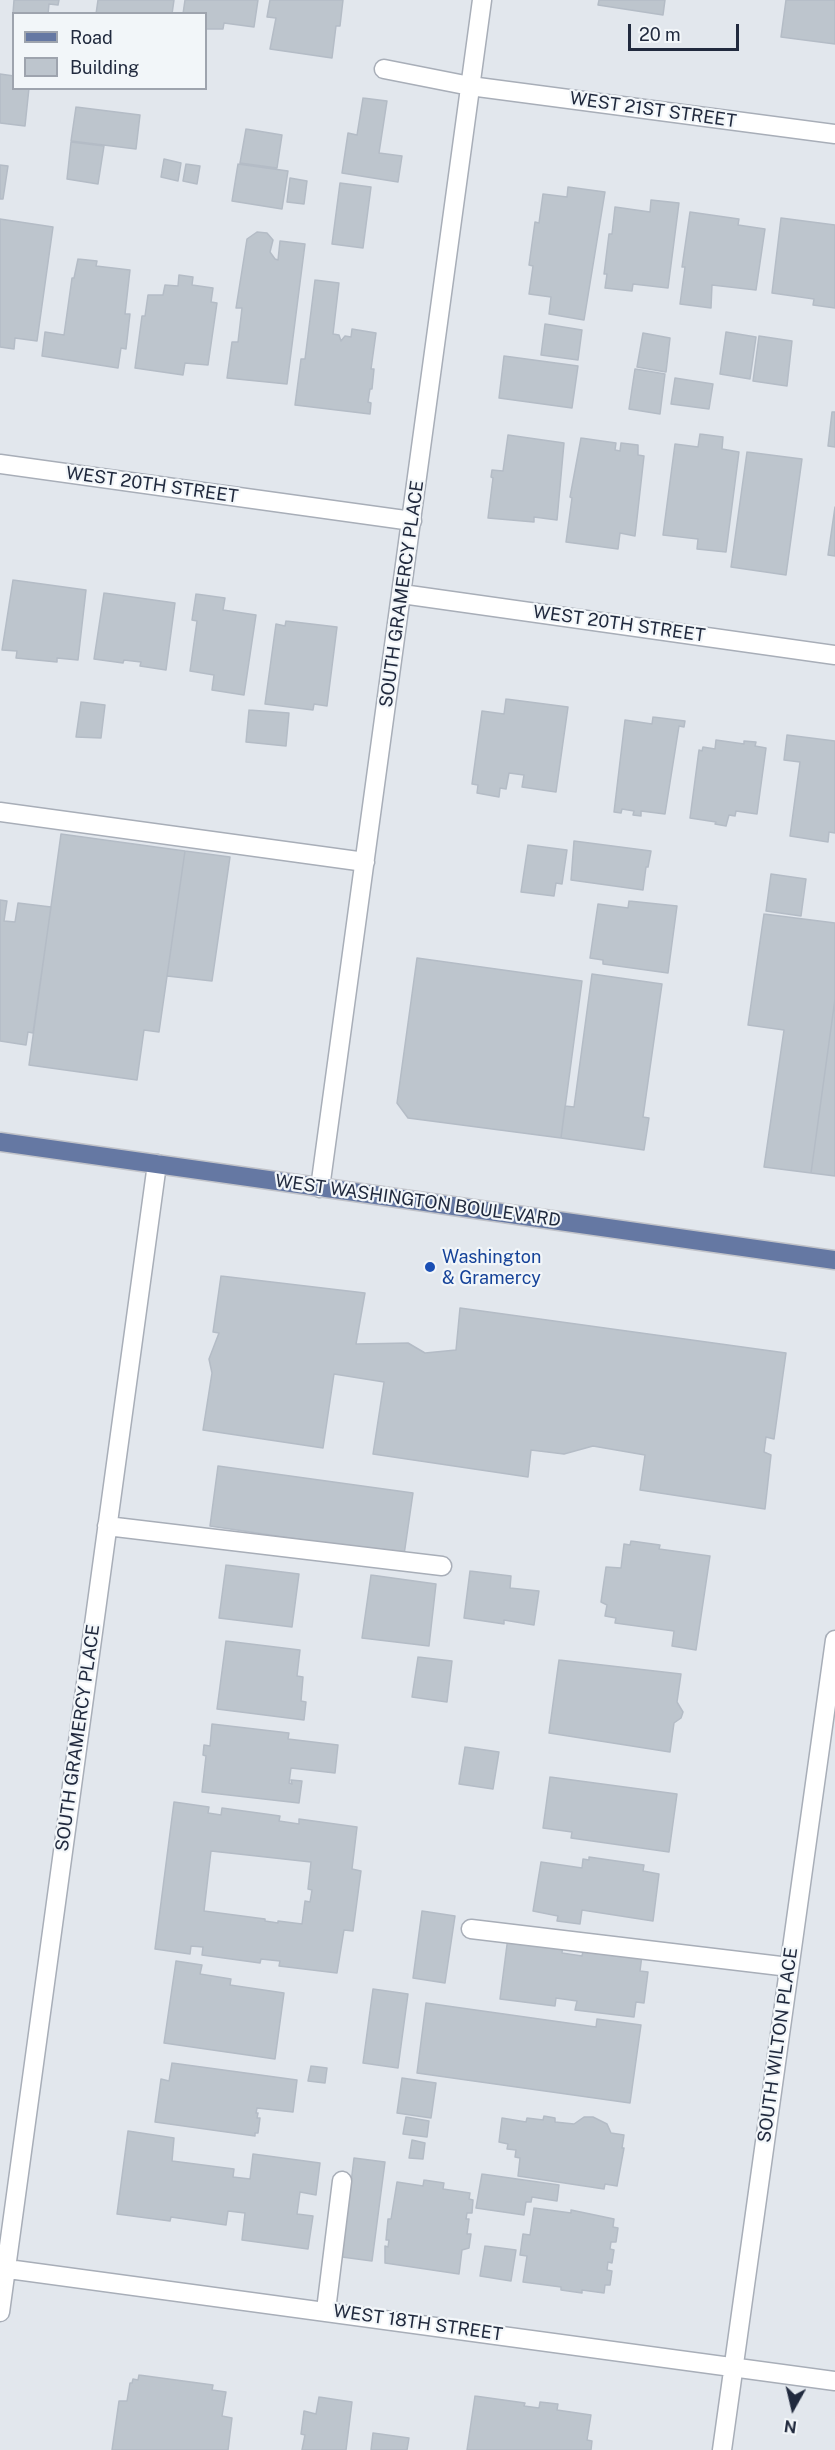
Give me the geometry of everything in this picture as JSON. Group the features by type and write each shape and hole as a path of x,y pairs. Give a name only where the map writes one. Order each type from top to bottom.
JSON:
{"main road":[{"name":"WEST WASHINGTON BOULEVARD","path":"0,1143 835,1260"}],"street":[{"name":"SOUTH GRAMERCY PLACE","path":"320,1188 482,0"},
{"name":"WEST 21ST STREET","path":"384,69 470,86 835,134"},
{"name":"WEST 20TH STREET","path":"0,464 412,521"},
{"name":"WEST 20TH STREET","path":"402,594 835,655"},
{"path":"0,812 365,862"},
{"name":"SOUTH GRAMERCY PLACE","path":"0,2312 3,2268 157,1164"},
{"path":"107,1526 442,1566"},
{"name":"SOUTH WILTON PLACE","path":"722,2450 835,1640"},
{"path":"471,1929 789,1967"},
{"path":"326,2310 342,2181"},
{"name":"WEST 18TH STREET","path":"3,2268 326,2310 835,2381"}],"building":[{"path":"14,0 59,0 58,5 49,4 48,12 13,12"},
{"path":"98,0 174,0 172,12 96,12"},
{"path":"185,0 258,0 254,27 224,23 223,29 207,29 207,12 183,12"},
{"path":"270,0 343,0 340,26 336,26 332,58 270,49 276,18 267,17"},
{"path":"599,0 665,0 663,15 598,5"},
{"path":"786,0 835,0 835,44 781,37"},
{"path":"0,74 12,76 12,90 29,90 25,126 0,123"},
{"path":"363,98 387,101 379,153 402,156 398,182 342,173 348,133 357,135"},
{"path":"76,107 140,115 136,149 71,141"},
{"path":"246,129 282,135 277,168 240,163"},
{"path":"71,142 104,146 98,184 67,179"},
{"path":"164,159 181,163 178,181 161,177"},
{"path":"186,164 200,166 197,184 183,181"},
{"path":"238,164 288,171 282,209 232,201"},
{"path":"0,165 8,166 3,199 0,199"},
{"path":"290,178 307,181 304,204 287,202"},
{"path":"340,183 371,187 363,248 332,244"},
{"path":"568,187 605,192 584,320 549,314 551,297 529,294 533,266 529,265 535,222 539,223 543,194 567,197"},
{"path":"651,200 679,203 668,288 633,284 632,291 605,288 607,274 604,274 615,207 650,212"},
{"path":"690,212 739,219 738,225 765,229 756,290 712,285 711,308 680,304 685,267 682,267"},
{"path":"781,218 835,225 835,308 813,305 814,299 772,293"},
{"path":"0,219 53,227 37,341 15,338 14,349 0,347"},
{"path":"257,232 267,233 273,240 270,252 278,260 280,241 305,244 287,384 227,378 232,342 238,342 242,308 236,308 247,239"},
{"path":"78,259 97,261 96,266 130,270 125,314 130,314 126,349 121,348 118,368 42,356 45,332 64,335 72,278 74,278"},
{"path":"179,275 193,277 192,285 213,288 211,302 217,303 208,365 185,363 183,375 135,368 142,316 145,316 148,295 163,295 165,285 178,286"},
{"path":"315,280 339,283 333,334 339,335 341,341 345,336 351,337 352,329 376,333 371,369 374,369 372,389 370,389 368,402 371,403 370,414 295,405 301,359 305,359"},
{"path":"545,324 582,330 578,360 541,355"},
{"path":"726,332 756,337 750,379 720,374"},
{"path":"643,333 670,338 666,372 637,367"},
{"path":"759,336 792,341 787,386 753,381"},
{"path":"504,356 578,366 572,408 499,398"},
{"path":"635,369 665,374 660,414 629,409"},
{"path":"675,378 713,384 709,409 671,404"},
{"path":"832,412 835,412 835,447 828,446"},
{"path":"700,434 723,437 722,449 739,452 726,552 697,549 698,539 663,535 675,444 698,447"},
{"path":"508,435 564,443 557,520 534,517 534,522 488,518 492,470 503,471"},
{"path":"581,438 616,443 615,450 620,451 621,443 638,445 638,455 644,456 635,536 620,533 618,549 566,542 572,498 570,497"},
{"path":"747,452 802,459 786,575 731,567"},
{"path":"835,507 835,556 828,555"},
{"path":"13,580 86,590 78,660 57,658 57,662 16,658 17,651 2,650"},
{"path":"104,593 175,603 166,670 140,666 141,662 124,660 123,663 94,659"},
{"path":"196,594 225,598 223,610 256,615 244,695 212,690 214,675 190,671 197,621 192,620"},
{"path":"286,621 337,627 327,706 314,704 313,710 265,704 276,624 285,626"},
{"path":"506,699 568,707 556,792 522,787 524,775 509,773 506,789 500,788 499,797 477,793 478,785 472,784 482,711 504,714"},
{"path":"81,702 105,705 101,738 76,737"},
{"path":"249,710 289,713 286,746 246,742"},
{"path":"653,717 685,721 684,727 679,726 665,814 641,811 641,816 633,815 634,811 622,809 621,813 614,812 625,720 652,724"},
{"path":"787,735 835,741 835,833 829,832 828,842 790,836 800,762 784,760"},
{"path":"716,740 744,744 744,741 756,742 755,746 766,748 757,814 736,811 735,816 729,815 726,826 690,818 699,750 702,751 703,747 715,749"},
{"path":"61,834 185,851 159,1032 144,1030 137,1080 29,1065"},
{"path":"574,841 651,851 643,890 571,880"},
{"path":"528,845 567,850 562,884 556,883 554,896 521,892"},
{"path":"185,851 230,857 212,981 167,976"},
{"path":"771,874 806,879 801,916 766,911"},
{"path":"0,900 7,901 4,921 15,922 18,903 51,907 33,1033 28,1032 26,1045 0,1041"},
{"path":"629,901 677,906 668,973 603,964 603,960 590,958 598,904 628,908"},
{"path":"764,914 835,923 835,999 811,1173 764,1167 784,1030 748,1025"},
{"path":"417,958 582,981 561,1138 408,1118 397,1103"},
{"path":"592,974 662,984 643,1117 649,1118 644,1150 561,1138 565,1106 574,1107"},
{"path":"835,999 835,1176 811,1173"},
{"path":"221,1276 365,1293 356,1344 408,1343 425,1353 456,1350 460,1308 786,1353 774,1439 766,1437 764,1452 771,1455 765,1509 640,1490 645,1455 593,1446 564,1454 531,1450 528,1477 373,1454 384,1382 334,1374 323,1448 203,1430 212,1373 209,1359 219,1333 213,1332"},
{"path":"218,1466 413,1493 404,1555 210,1526"},
{"path":"631,1541 660,1545 659,1549 710,1556 696,1650 672,1646 674,1631 615,1623 616,1618 605,1616 607,1605 601,1602 606,1567 621,1568 624,1544 630,1545"},
{"path":"226,1565 299,1574 292,1627 219,1618"},
{"path":"470,1571 511,1576 510,1588 539,1591 534,1625 504,1620 504,1624 464,1618"},
{"path":"371,1575 436,1584 429,1646 362,1638"},
{"path":"226,1641 300,1650 297,1676 303,1677 301,1701 306,1702 304,1720 217,1709"},
{"path":"418,1657 452,1661 447,1702 412,1697"},
{"path":"559,1660 681,1674 677,1702 683,1712 681,1718 674,1723 670,1752 549,1733"},
{"path":"212,1724 289,1733 288,1739 338,1745 335,1773 291,1768 289,1783 292,1784 291,1780 302,1781 299,1803 202,1792 206,1756 203,1755 204,1745 210,1746"},
{"path":"465,1747 499,1752 493,1789 459,1784"},
{"path":"550,1777 677,1794 669,1852 571,1838 572,1832 543,1828"},
{"path":"174,1802 209,1807 208,1813 221,1815 222,1808 280,1816 279,1821 299,1824 299,1819 357,1827 352,1869 361,1871 353,1931 344,1930 337,1973 279,1966 280,1961 261,1959 260,1963 202,1955 203,1947 191,1946 190,1954 155,1949","holes":["211,1851 311,1862 308,1889 312,1890 310,1902 305,1901 302,1924 278,1921 278,1923 265,1921 265,1919 204,1911"]},
{"path":"589,1857 644,1865 643,1871 659,1874 653,1921 582,1910 580,1924 557,1921 558,1916 533,1911 541,1862 582,1868 583,1859 589,1860"},
{"path":"422,1911 455,1916 445,1983 413,1978"},
{"path":"508,1937 563,1944 562,1953 582,1956 584,1947 642,1955 640,1971 648,1972 644,2003 636,2002 634,2017 575,2010 577,2001 556,1998 555,2006 500,1999"},
{"path":"176,1961 202,1965 200,1974 231,1979 230,1985 284,1993 275,2059 164,2043"},
{"path":"373,1989 408,1994 398,2068 363,2063"},
{"path":"426,2003 596,2027 597,2019 641,2025 630,2103 417,2073"},
{"path":"172,2063 297,2080 293,2112 257,2108 257,2118 260,2118 258,2133 255,2133 255,2136 155,2122 161,2079 169,2081"},
{"path":"311,2066 327,2068 325,2083 308,2081"},
{"path":"402,2078 436,2083 431,2118 397,2113"},
{"path":"544,2116 555,2118 555,2122 574,2124 584,2117 593,2117 607,2124 611,2133 624,2135 617,2186 605,2184 604,2189 518,2176 520,2158 515,2157 516,2150 507,2149 508,2144 499,2142 502,2118 526,2122 527,2118 543,2120"},
{"path":"406,2117 429,2121 427,2137 403,2134"},
{"path":"128,2131 174,2138 172,2161 234,2169 233,2177 250,2179 253,2154 320,2163 316,2195 300,2192 297,2214 313,2216 308,2249 242,2240 245,2213 228,2211 226,2225 171,2217 170,2221 117,2214"},
{"path":"412,2140 425,2143 423,2159 409,2158"},
{"path":"354,2158 385,2162 372,2261 342,2257"},
{"path":"482,2174 559,2185 557,2201 532,2197 531,2202 526,2202 524,2215 476,2208"},
{"path":"424,2180 444,2183 443,2189 470,2193 469,2199 473,2200 472,2213 467,2213 466,2219 469,2219 467,2234 471,2234 469,2248 462,2250 459,2274 385,2263 385,2246 388,2247 389,2240 386,2240 388,2219 391,2219 397,2182 423,2186"},
{"path":"534,2208 571,2213 571,2210 614,2219 613,2227 618,2228 616,2242 611,2242 610,2249 614,2250 612,2263 608,2262 607,2270 612,2271 610,2285 605,2285 604,2293 582,2290 582,2293 561,2290 561,2287 523,2282 527,2256 520,2255 523,2234 530,2235"},
{"path":"485,2246 516,2250 511,2281 480,2276"},
{"path":"139,2375 213,2385 212,2390 226,2392 222,2416 232,2418 228,2450 112,2450 119,2401 127,2401 130,2383 133,2379 138,2380"},
{"path":"475,2396 525,2403 524,2406 539,2408 540,2402 558,2404 557,2410 591,2415 587,2440 592,2441 591,2450 467,2450"},
{"path":"319,2397 352,2402 346,2450 302,2450 305,2435 301,2434 304,2411 316,2414"},
{"path":"373,2433 409,2438 407,2450 371,2450"}],"place":[{"name":"Washington & Gramercy","path":"430,1267"}]}
